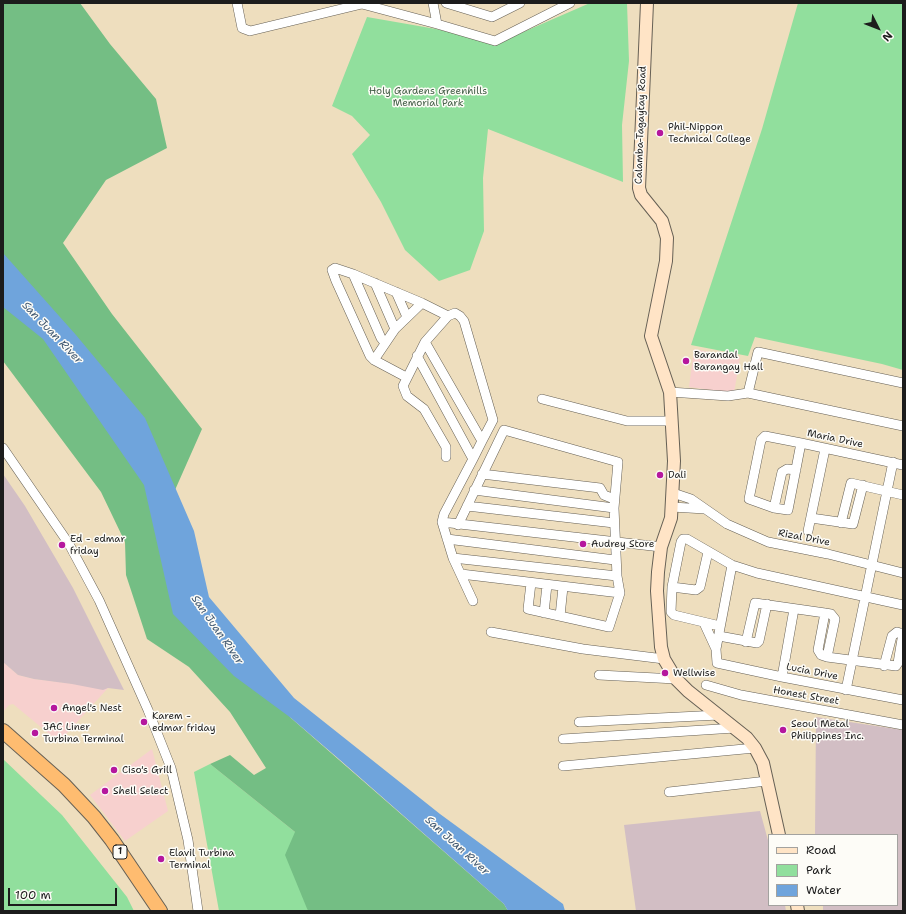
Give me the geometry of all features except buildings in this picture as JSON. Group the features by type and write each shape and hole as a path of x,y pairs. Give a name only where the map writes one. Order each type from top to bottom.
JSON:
{"highway":[{"name":"1","path":"3,731 52,773 94,817 112,840 160,911"}],"main road":[{"name":"Calamba-Tagaytay Road","path":"647,3 639,188 641,195 662,221 667,238 666,261 651,336 670,392 674,461 671,518 661,547 657,591 659,636 664,660 676,679 688,691 735,728 755,748 763,763 779,834"}],"street":[{"path":"237,3 242,28 250,31 362,4 495,41 567,4"},
{"path":"433,3 437,24"},
{"path":"446,3 492,17 520,3"},
{"path":"406,377 374,360 332,270 335,268 353,274 422,303 448,316"},
{"path":"353,274 380,338 385,343"},
{"path":"375,283 395,329"},
{"path":"396,292 407,317"},
{"path":"374,360 395,329 422,303"},
{"path":"446,457 446,447 424,410 407,396 403,386 406,377 425,342 448,316 455,314 460,316 464,321 493,420 444,514 442,522 453,558 473,601"},
{"path":"425,342 482,441"},
{"path":"748,393 758,352 903,383"},
{"path":"417,356 473,459"},
{"path":"670,392 728,396 748,393 903,426"},
{"path":"542,399 627,421 672,421"},
{"path":"458,524 504,430 618,462 614,503 614,523 617,576 620,593 609,627 528,609 531,583"},
{"name":"Maria Drive","path":"774,508 750,499 762,436 802,443 903,465"},
{"path":"796,470 786,469 782,472 774,508 788,510 802,443"},
{"path":"3,448 69,544 99,600 148,710 171,768 187,832 198,911"},
{"path":"808,530 825,449"},
{"path":"846,690 886,490 893,462"},
{"path":"482,474 600,488 604,495 614,503"},
{"path":"841,523 849,486 851,483 903,495"},
{"path":"810,518 853,524 863,485"},
{"path":"474,490 614,503"},
{"name":"Rizal Drive","path":"673,493 691,499 708,509 727,524 768,542 871,564 903,573"},
{"path":"467,506 614,523"},
{"path":"672,507 708,509"},
{"path":"442,522 661,547"},
{"path":"447,539 616,560"},
{"path":"720,626 704,623 671,612 672,587 681,542 683,539 687,539 732,565 903,605"},
{"path":"672,587 696,590 700,587 708,552"},
{"path":"453,558 617,576"},
{"path":"716,649 732,565"},
{"path":"461,574 620,593"},
{"path":"544,613 547,585"},
{"path":"560,616 563,586"},
{"path":"746,642 755,603 831,614 835,619 826,657 852,662 884,666 892,667 898,663 903,633 897,632 892,636 884,666"},
{"path":"719,636 755,644 760,641 767,604"},
{"path":"782,678 794,609"},
{"path":"704,623 716,649"},
{"path":"491,632 583,649 664,660"},
{"name":"Lucia Drive","path":"716,649 717,663 782,678 903,700"},
{"path":"599,675 676,679"},
{"name":"Honest Street","path":"706,685 741,695 903,725"},
{"path":"579,722 719,716"},
{"path":"563,739 735,728"},
{"path":"563,766 755,748"},
{"path":"669,792 767,781"}],"shaded area":[{"path":"694,349 740,358 734,393 689,387"},
{"path":"3,474 25,506 73,588 124,690 108,688 103,690 34,679 18,675 3,662"},
{"name":"Angel's Nest","path":"3,662 18,675 34,679 108,688 59,742 13,704 9,705 3,712"},
{"path":"816,717 903,730 903,911 823,911 823,906 898,906 898,834 815,834"},
{"path":"152,749 168,811 125,841 90,795"},
{"path":"760,811 768,840 768,906 785,906 786,911 636,911 624,825"}],"green space":[{"path":"3,3 80,3 110,44 156,99 167,148 106,180 63,243 112,314 202,429 156,533 291,718 504,904 508,911 308,911 285,855 295,832 210,764 230,755 254,775 266,768 230,712 189,667 147,639 126,575 125,542 101,492 3,361"},
{"name":"Holy Gardens Greenhills Memorial Park","path":"590,3 627,3 629,61 622,125 623,182 488,129 483,178 484,231 470,270 439,281 405,250 381,202 352,154 370,135 352,116 332,106 367,17 436,29 498,43"},
{"path":"798,3 903,3 903,370 882,364 755,337 748,356 691,345 762,129"},
{"path":"3,759 62,815 127,897 134,911 3,911"},
{"path":"210,764 295,832 308,911 219,911 194,772"}],"water":[{"name":"San Juan River","path":"3,253 76,335 145,418 194,531 209,597 294,698 440,814 563,904 565,911 508,911 504,904 340,760 291,718 234,676 173,614 144,485 43,339 3,307"}],"place":[{"name":"Phil-Nippon Technical College","path":"660,133"},
{"name":"Barandal Barangay Hall","path":"686,361"},
{"name":"Dali","path":"660,475"},
{"name":"Audrey Store","path":"583,544"},
{"name":"Ed - edmar friday","path":"62,545"},
{"name":"Wellwise","path":"665,673"},
{"name":"Angel's Nest","path":"54,708"},
{"name":"Karem - edmar friday","path":"144,722"},
{"name":"Seoul Metal Philippines Inc.","path":"783,730"},
{"name":"JAC Liner Turbina Terminal","path":"35,733"},
{"name":"Ciso's Grill","path":"114,770"},
{"name":"Shell Select","path":"105,791"},
{"name":"Elavil Turbina Terminal","path":"161,859"}]}
